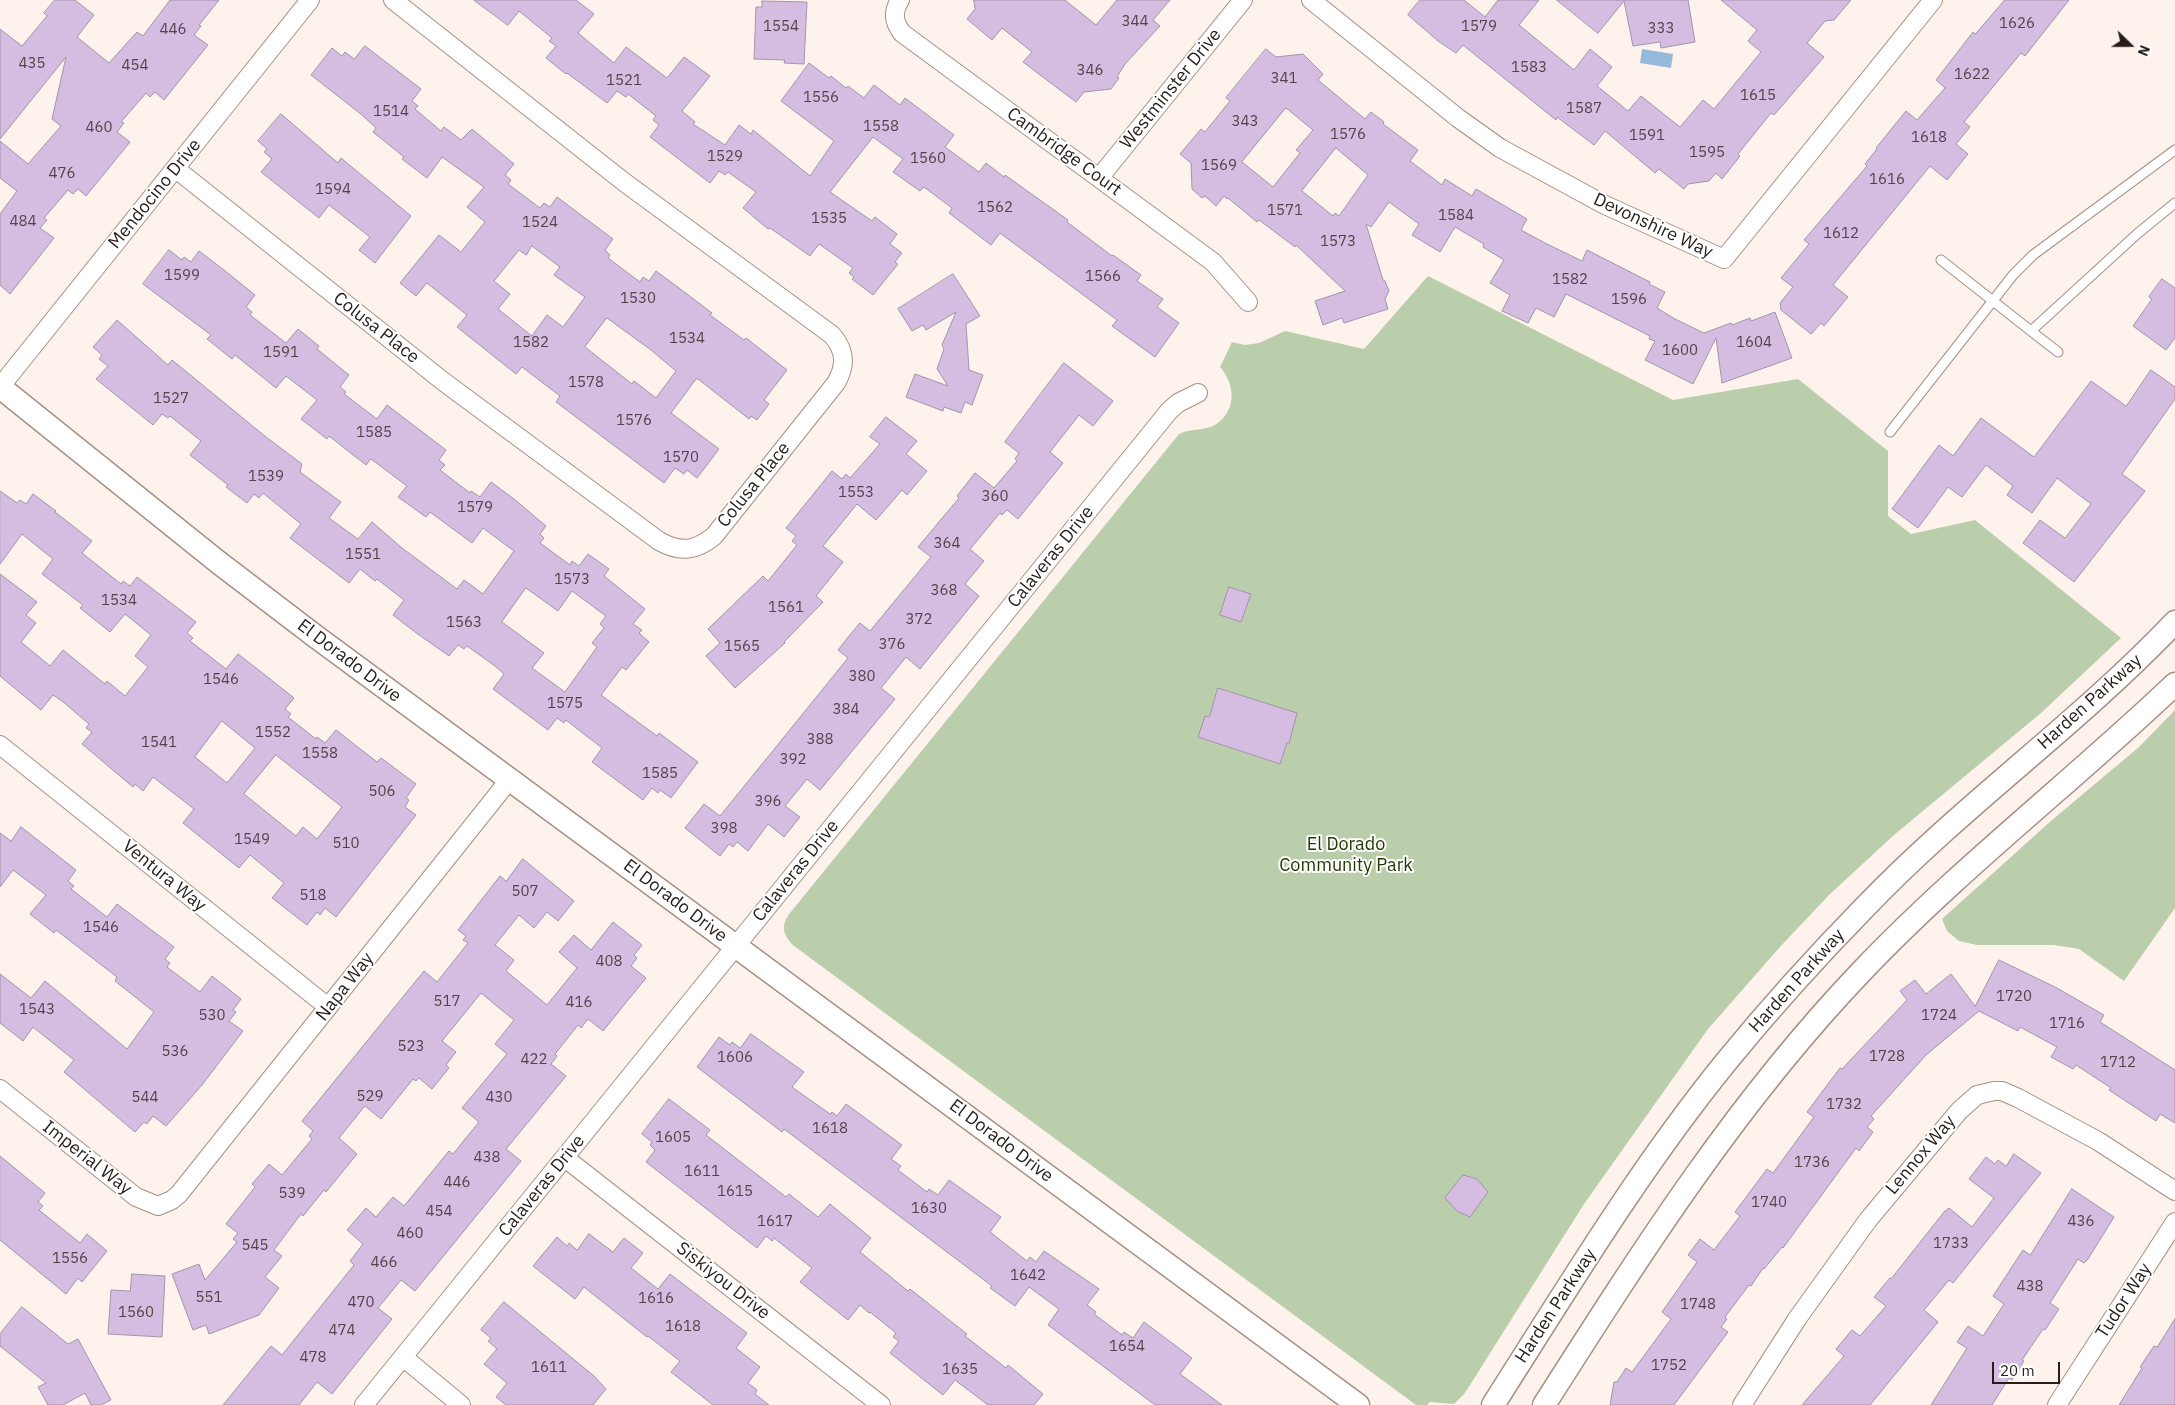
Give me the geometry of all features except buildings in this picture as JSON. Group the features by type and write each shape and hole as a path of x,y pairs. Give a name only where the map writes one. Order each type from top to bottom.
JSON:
{"street":[{"name":"Mendocino Drive","path":"0,387 310,0"},
{"name":"Colusa Place","path":"176,169 444,382 659,542 672,548 687,550 708,541 714,536 836,383 843,367 844,357 838,341 602,166 394,0"},
{"name":"Cambridge Court","path":"900,0 894,16 896,25 902,33 1213,262 1248,302"},
{"name":"Westminster Drive","path":"1099,178 1243,0"},
{"name":"Devonshire Way","path":"1312,0 1458,118 1500,148 1606,205 1724,259 1933,0"},
{"name":"El Dorado Drive","path":"0,387 218,562 315,636 1358,1405"},
{"name":"Calaveras Drive","path":"364,1405 1169,411 1178,403 1198,393"},
{"name":"Harden Parkway","path":"1493,1405 1591,1251 1652,1161 1724,1063 1788,989 1866,905 1924,848 2082,712 2175,622"},
{"path":"1544,1405 1656,1232 1715,1146 1758,1091 1860,973 1926,906 2132,725 2175,684"},
{"name":"Ventura Way","path":"0,745 328,1007"},
{"name":"Napa Way","path":"179,1194 510,779"},
{"name":"Imperial Way","path":"0,1089 144,1201 158,1206 165,1204 179,1194"},
{"name":"Lennox Way","path":"1742,1405 1797,1319 1868,1220 1959,1111 1977,1095 1994,1091 2014,1096 2098,1141 2175,1191"},
{"name":"Siskiyou Drive","path":"565,1158 880,1405"},
{"name":"Tudor Way","path":"2057,1405 2175,1222"},
{"path":"403,1357 461,1405"}],"lane":[{"path":"1890,432 2013,275 2033,255 2174,153"},
{"path":"2032,331 2137,234 2175,203"},
{"path":"1941,260 2058,352"}],"green space":[{"name":"El Dorado Community Park","path":"1428,276 1673,400 1798,379 1888,451 1888,516 1911,534 1975,520 2121,638 2041,713 1894,835 1829,895 1780,947 1708,1029 1584,1204 1465,1393 1454,1404 1430,1402 1427,1405 1416,1405 794,946 785,934 784,926 790,913 1179,434 1213,426 1226,414 1232,398 1231,390 1229,382 1220,367 1232,342 1245,345 1259,343 1285,331 1364,349"},
{"path":"2175,710 2175,908 2124,981 2079,949 2054,945 1977,945 1959,941 1947,931 1942,919 2052,820 2139,747"}],"water":[{"path":"1642,49 1673,54 1671,68 1640,63"}]}
